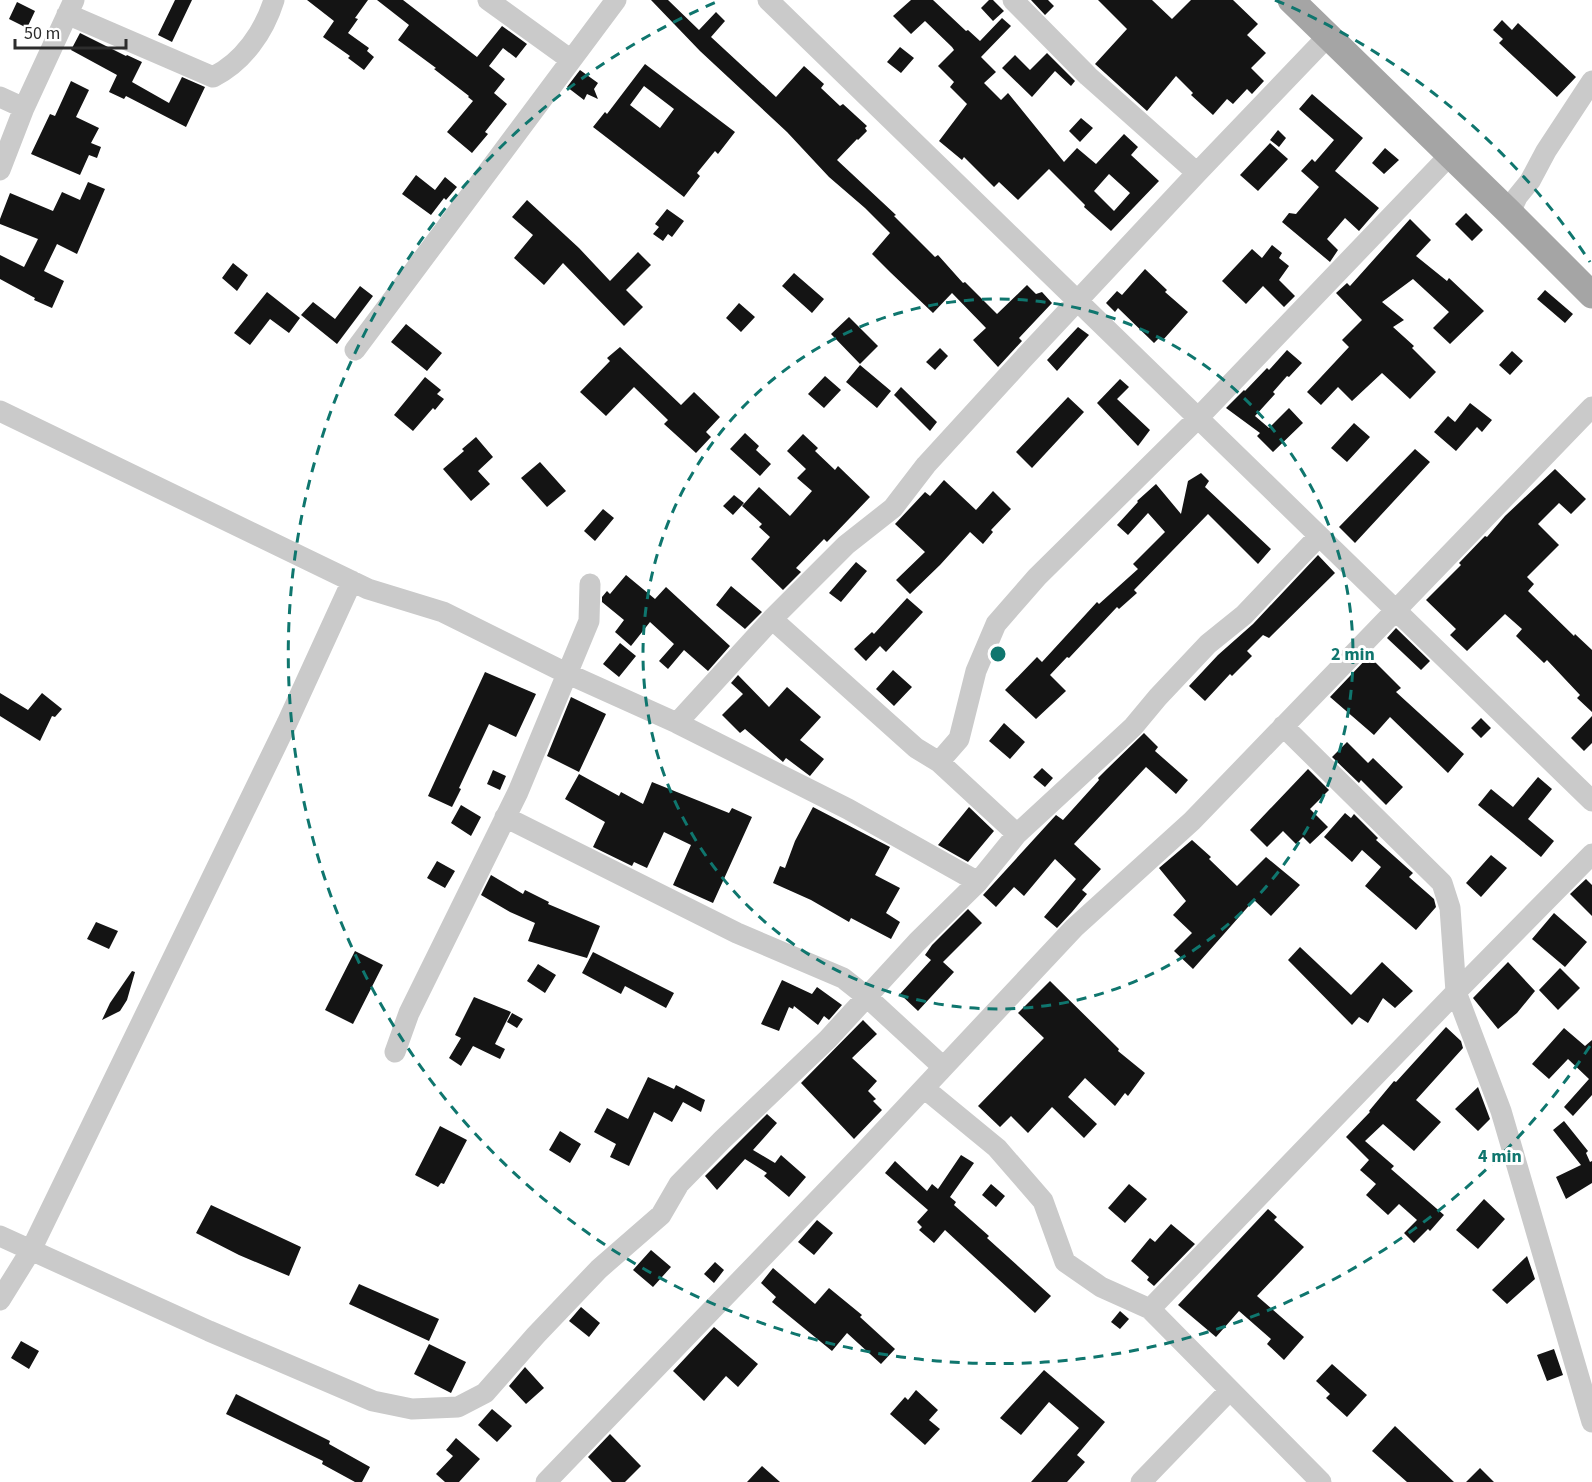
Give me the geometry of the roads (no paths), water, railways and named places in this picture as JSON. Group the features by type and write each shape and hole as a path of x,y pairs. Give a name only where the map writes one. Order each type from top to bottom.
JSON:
{"main road":[{"path":"1291,0 1592,295"}],"street":[{"path":"0,170 24,108 70,7 213,77 227,70 249,48 268,19 274,0"},
{"path":"488,0 571,60"},
{"path":"355,350 616,0"},
{"path":"768,0 1592,801"},
{"path":"1013,0 1088,76 1197,173"},
{"path":"677,723 772,619 846,545 893,507 926,465 1197,173 1329,35"},
{"path":"1510,213 1517,197 1530,181 1546,151 1592,81"},
{"path":"0,97 24,108"},
{"path":"939,762 959,739 976,671 996,624 1037,577 1198,418 1450,155"},
{"path":"546,1482 924,1088 1074,928 1192,820 1592,407"},
{"path":"0,411 368,589 443,612 566,673 677,723 848,809 978,882"},
{"path":"0,1236 209,1331 373,1401 412,1410 458,1407 486,1393 598,1269 661,1215 679,1184 828,1039 917,942 978,882 1017,834 1133,727 1208,644 1244,615 1319,536"},
{"path":"0,1300 31,1250 277,745 352,581"},
{"path":"394,1052 409,1012 518,792 589,621 590,584"},
{"path":"772,619 916,747 939,762 1017,834"},
{"path":"1283,726 1442,883 1450,908 1456,992 1501,1111 1592,1422"},
{"path":"505,817 736,933 843,978 944,1067"},
{"path":"1150,1310 1592,854"},
{"path":"924,1088 997,1148 1043,1201 1065,1262 1101,1287 1150,1310 1321,1482"},
{"path":"1141,1482 1230,1390"}]}
